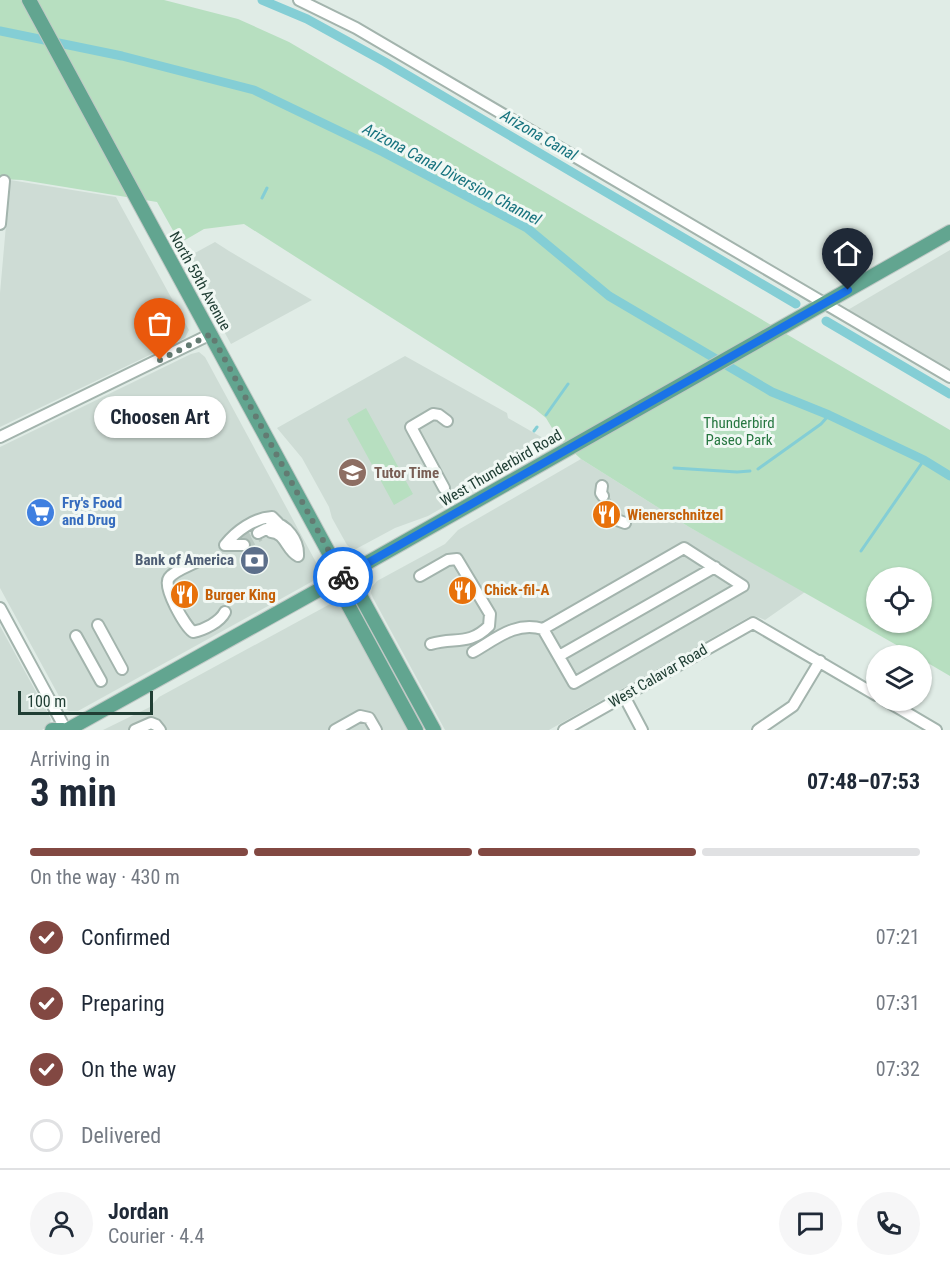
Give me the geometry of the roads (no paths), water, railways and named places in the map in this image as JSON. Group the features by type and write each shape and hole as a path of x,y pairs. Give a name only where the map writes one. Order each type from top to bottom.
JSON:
{"main road":[{"name":"North 59th Avenue","path":"29,0 342,577 360,594 434,730"},
{"name":"West Thunderbird Road","path":"52,730 66,730 342,577 950,232"},
{"name":"North 59th Avenue","path":"342,577 346,601 416,730"},
{"path":"391,684 398,683 404,687 413,703 424,712"}],"street":[{"path":"299,0 356,28 822,305 950,377"},
{"path":"0,224 4,181"},
{"path":"0,437 211,334"},
{"path":"444,422 433,421 417,429 414,434 444,488"},
{"path":"612,511 617,520 625,523"},
{"path":"242,541 225,545 234,533 264,518 272,517 285,527 298,549 298,556 292,553 276,532 258,532 264,523 278,523"},
{"path":"473,652 518,627 531,625 543,629 574,683 743,586 684,548 543,629"},
{"path":"420,576 448,560 457,559 490,615 489,626 472,638 455,642 445,640 431,644"},
{"path":"198,561 167,580 166,586 173,600 188,628 194,632 213,624 222,618 225,612"},
{"path":"559,657 715,567"},
{"path":"0,608 66,730"},
{"name":"West Calavar Road","path":"564,730 753,623 820,661"},
{"path":"98,625 122,669"},
{"path":"76,636 101,681"},
{"path":"758,730 793,706 820,661 866,689"},
{"path":"624,696 642,730"},
{"path":"900,711 923,727 936,730"},
{"path":"335,730 360,716 365,716 369,718 376,730"},
{"path":"135,730 151,723 160,730"}],"waterway":[{"name":"Arizona Canal","path":"262,0 307,19 385,62 796,304"},
{"name":"Arizona Canal Diversion Channel","path":"0,31 122,56 254,90 383,152 527,228 609,296 772,392 829,415 924,460 950,476"},
{"path":"262,198 267,188"},
{"path":"826,321 950,394"},
{"path":"546,415 568,384"},
{"path":"758,469 821,424 829,415"},
{"path":"534,431 537,427"},
{"path":"861,551 924,460"},
{"path":"674,468 750,471"}],"tunnel":[{"path":"603,496 612,511"},
{"path":"240,537 255,528"},
{"path":"244,545 260,536"}],"place":[{"name":"Choosen Art","path":"160,360"},
{"name":"Tutor Time","path":"353,473"},
{"name":"Fry's Food and Drug","path":"41,512"},
{"name":"Wienerschnitzel","path":"606,515"},
{"name":"Bank of America","path":"255,560"},
{"name":"Chick-fil-A","path":"463,590"},
{"name":"Burger King","path":"184,595"}],"park label":[{"name":"Thunderbird Paseo Park","path":"739,432"}]}
